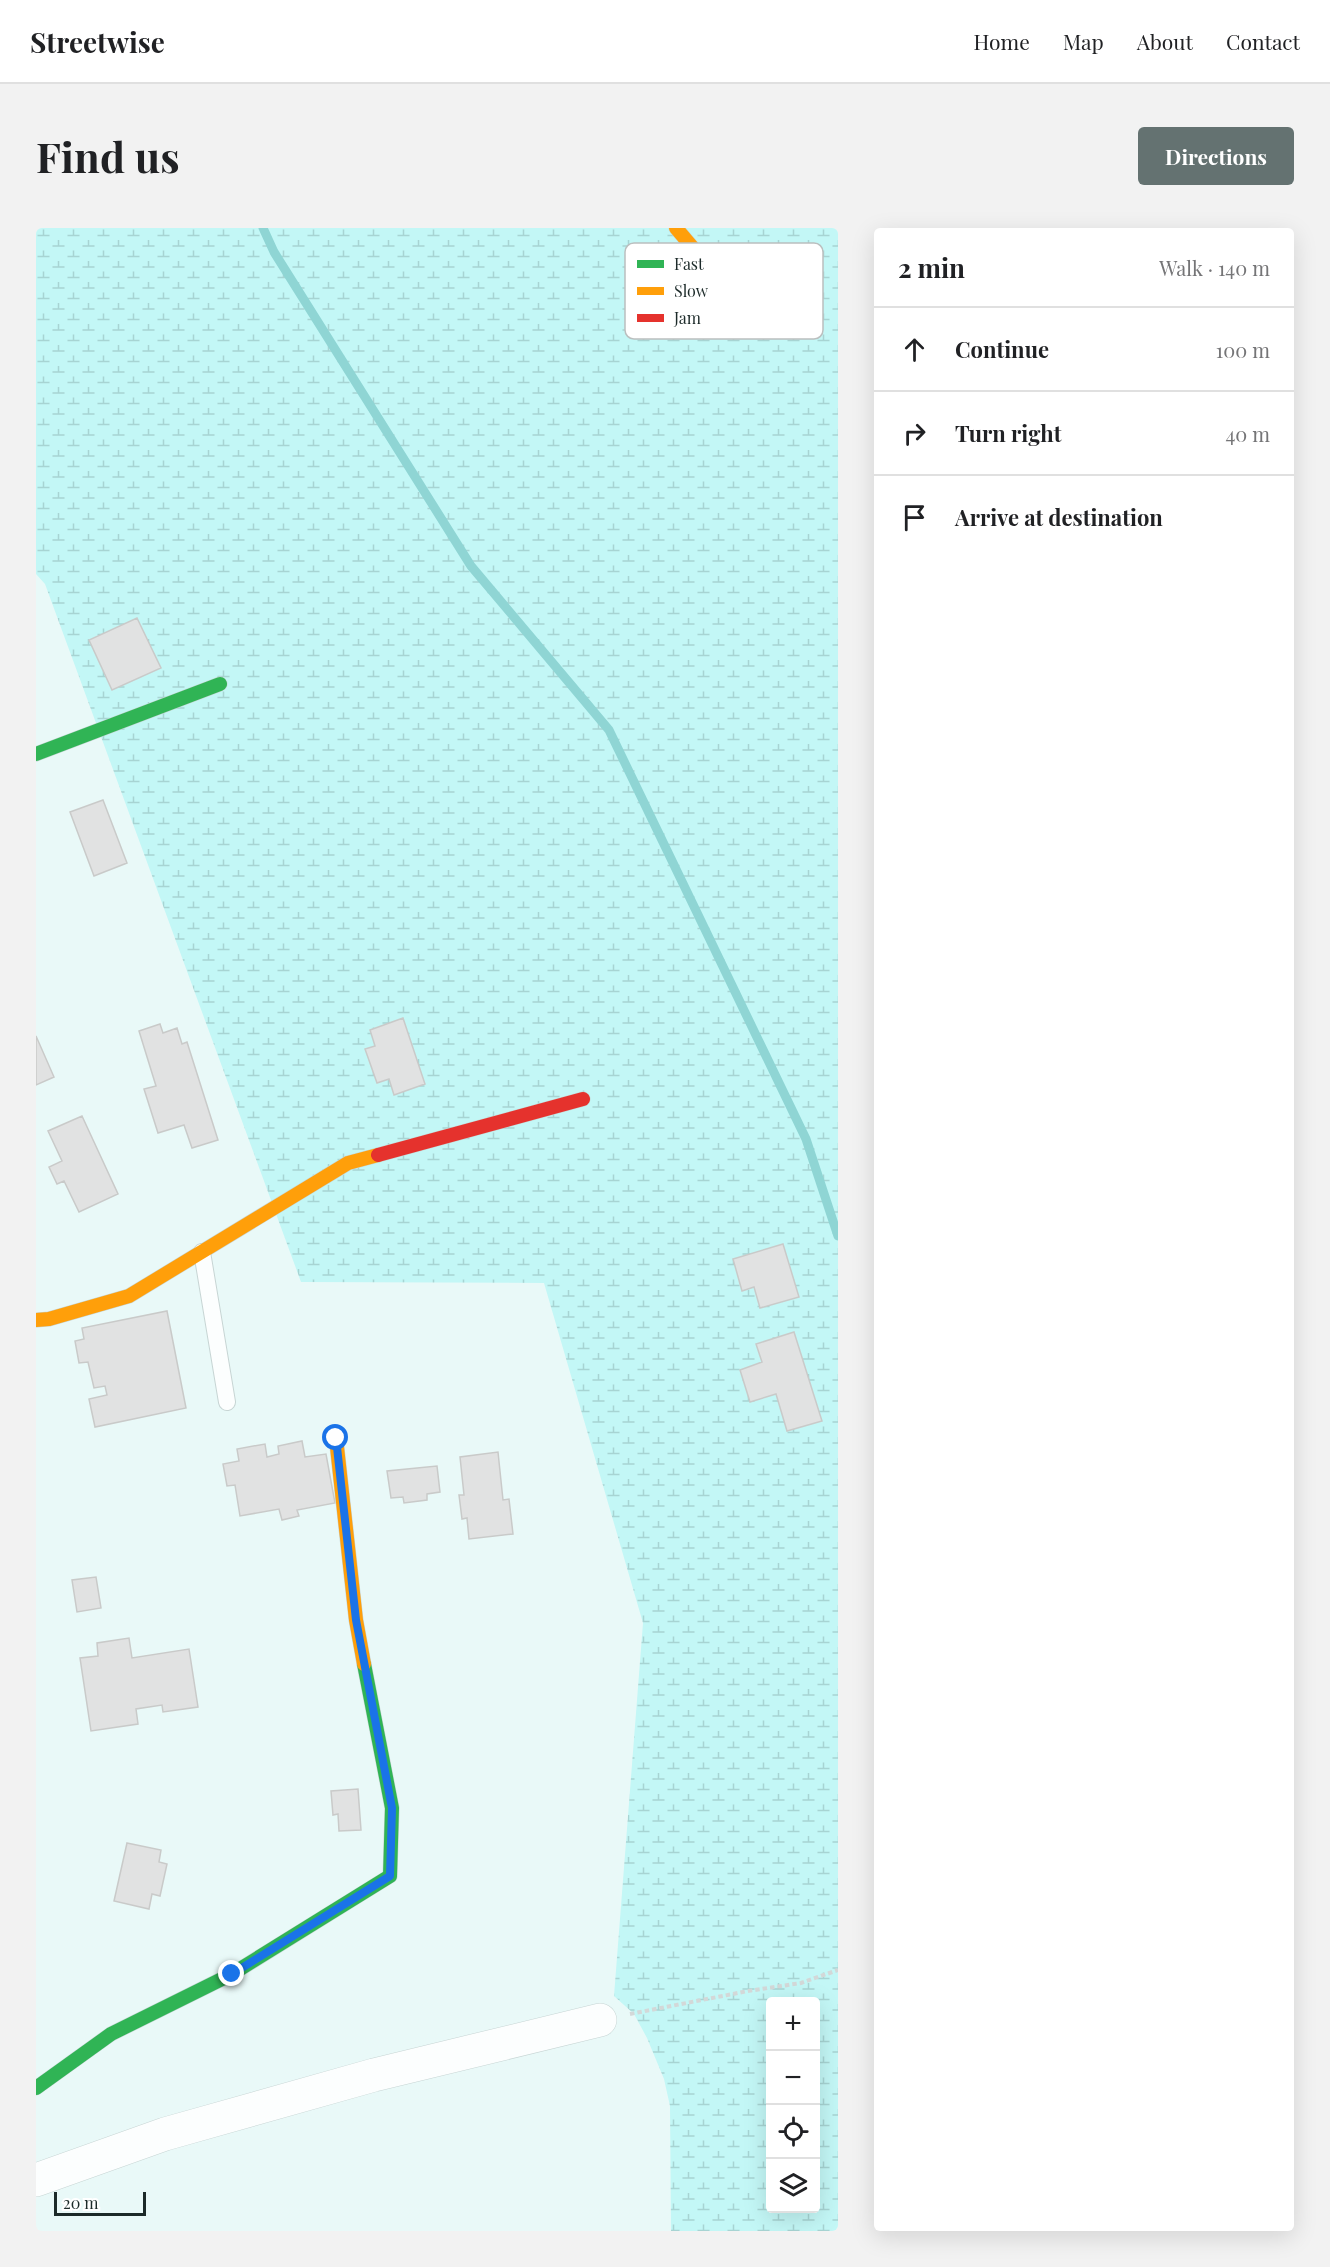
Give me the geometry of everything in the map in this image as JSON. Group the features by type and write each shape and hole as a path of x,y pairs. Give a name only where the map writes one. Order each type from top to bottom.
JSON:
{"street":[{"path":"676,228 689,243"},
{"path":"36,754 220,684"},
{"path":"36,1320 129,1296 348,1163 583,1099"},
{"path":"36,2088 111,2034 232,1974 390,1876 392,1808 356,1620 336,1438"},
{"path":"36,2180 165,2134 374,2075 600,2020"}],"lane":[{"path":"202,1252 227,1402"}],"path":[{"path":"600,2020 801,1983 838,1970"}],"green space":[{"path":"36,228 838,228 838,2231 671,2231 670,2106 664,2079 634,2014 614,1996 643,1623 544,1283 301,1282 45,584 36,574"}],"building":[{"path":"137,618 161,668 112,690 89,640"},
{"path":"103,800 127,863 94,876 70,812"},
{"path":"403,1018 425,1084 394,1095 389,1079 377,1083 365,1049 375,1046 370,1030"},
{"path":"160,1024 163,1033 177,1028 182,1044 187,1042 218,1140 192,1148 184,1125 158,1133 144,1089 156,1086 139,1031"},
{"path":"36,1036 54,1077 36,1085"},
{"path":"82,1116 118,1194 79,1212 64,1181 57,1184 49,1167 62,1161 48,1131"},
{"path":"783,1244 799,1297 760,1308 754,1287 742,1291 733,1259"},
{"path":"167,1311 186,1408 95,1427 89,1399 107,1395 105,1386 94,1388 88,1362 79,1363 75,1341 84,1339 82,1328"},
{"path":"794,1332 822,1421 787,1431 776,1394 750,1402 740,1370 762,1362 756,1344"},
{"path":"302,1441 305,1457 326,1454 335,1503 297,1510 299,1516 282,1520 279,1509 240,1516 235,1485 227,1486 223,1464 239,1461 237,1449 265,1444 267,1457 279,1454 278,1446"},
{"path":"498,1452 503,1500 509,1499 513,1534 469,1539 467,1518 462,1519 459,1495 464,1495 460,1457"},
{"path":"437,1466 440,1492 427,1494 427,1500 404,1503 403,1497 391,1498 387,1471"},
{"path":"96,1577 101,1608 77,1612 72,1580"},
{"path":"129,1638 132,1658 189,1649 198,1707 163,1712 162,1705 136,1709 138,1724 91,1731 80,1658 98,1656 97,1643"},
{"path":"358,1789 361,1830 339,1831 338,1814 333,1815 331,1791"},
{"path":"127,1843 161,1850 159,1862 167,1864 160,1896 152,1894 149,1909 114,1901"}],"waterway":[{"path":"263,228 274,252 471,566 609,730 806,1139 838,1236"}],"traffic: fast":[{"path":"36,754 220,684"},
{"path":"36,2088 111,2034 232,1974 390,1876 392,1808 364,1664"}],"traffic: slow":[{"path":"676,228 689,243"},
{"path":"36,1320 49,1319 129,1296 348,1163 378,1155"},
{"path":"336,1438 356,1620 364,1664"}],"traffic: jam":[{"path":"378,1155 583,1099"}],"route":[{"path":"232,1974 390,1876 392,1808 356,1620 336,1438"}]}
